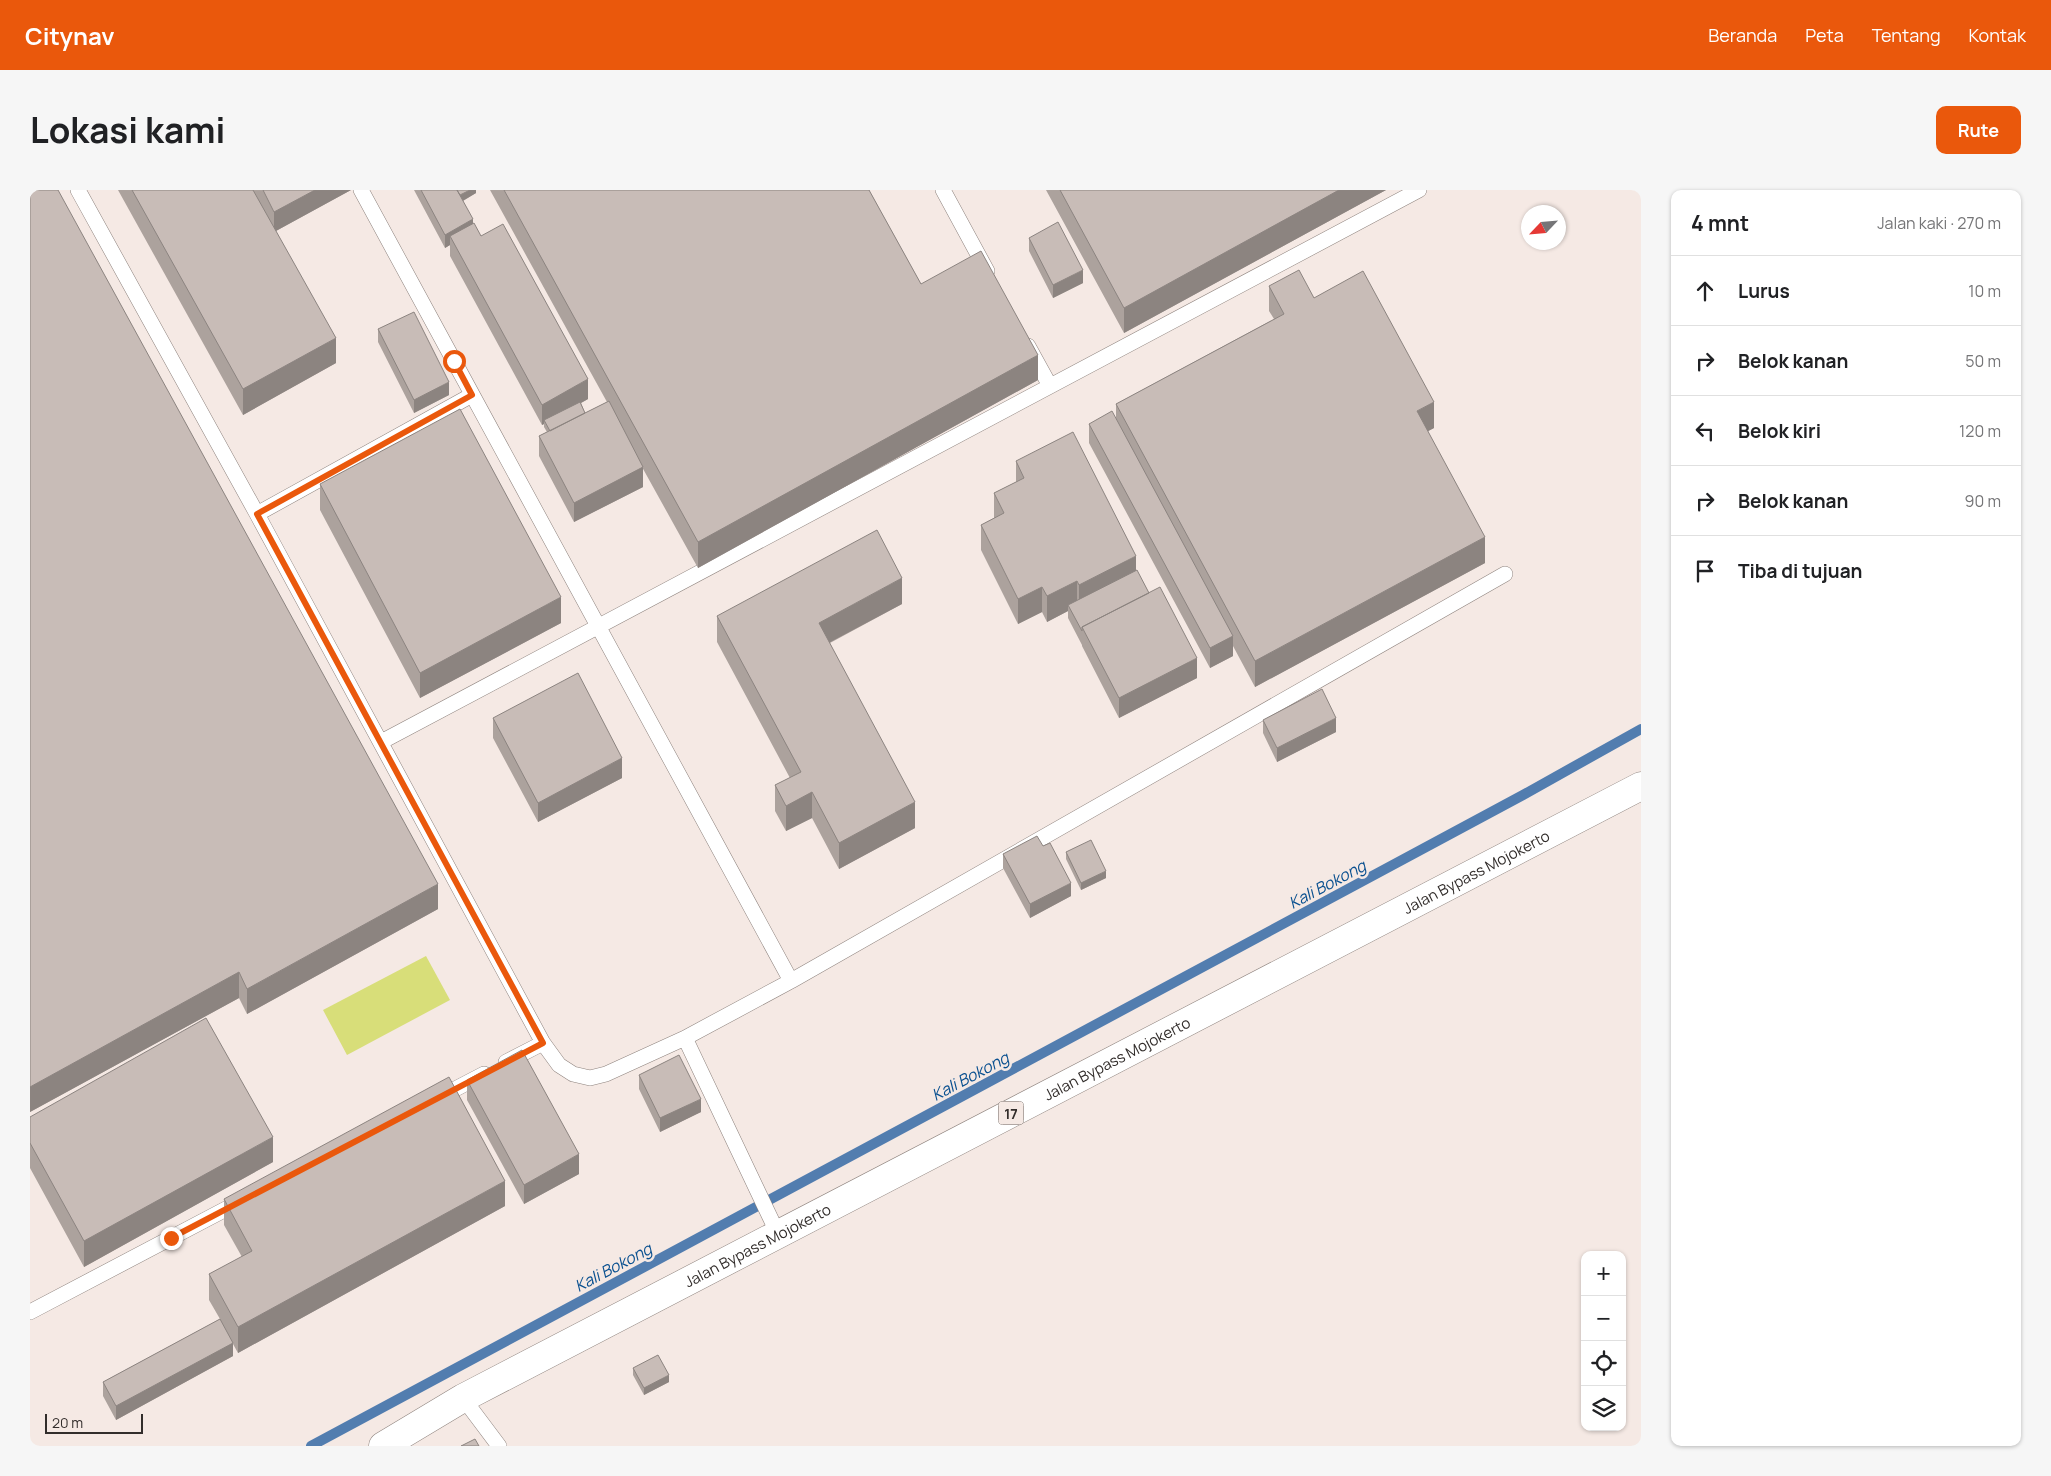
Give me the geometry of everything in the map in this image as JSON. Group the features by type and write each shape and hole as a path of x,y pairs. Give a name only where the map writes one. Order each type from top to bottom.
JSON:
{"highway":[{"name":"Jalan Bypass Mojokerto","path":"383,1446 773,1223 1641,786"}],"lane":[{"path":"78,190 257,514 543,1043 559,1065 574,1074 590,1078 606,1074 685,1038 791,981 1506,574"},
{"path":"361,190 791,981"},
{"path":"943,190 994,284"},
{"path":"381,742 1419,190"},
{"path":"1022,335 1050,386"},
{"path":"257,514 472,395"},
{"path":"685,1038 773,1223"},
{"path":"428,1103 543,1043"},
{"path":"30,1312 260,1191"},
{"path":"464,1398 499,1446"}],"green space":[{"path":"426,956 450,1000 347,1055 323,1010"}],"building":[{"path":"30,190 58,190 438,884 247,989 239,972 30,1087"},
{"path":"132,190 253,190 336,338 243,389"},
{"path":"263,190 315,190 274,212"},
{"path":"421,190 457,190 473,219 445,235"},
{"path":"457,190 470,190 460,195"},
{"path":"504,190 869,190 921,284 981,251 1038,355 698,542"},
{"path":"1060,190 1339,190 1124,308"},
{"path":"1058,222 1083,270 1053,285 1029,238"},
{"path":"474,223 481,236 503,224 588,379 542,405 450,236"},
{"path":"1299,270 1314,298 1363,271 1434,402 1417,411 1485,537 1255,661 1116,404 1284,314 1269,286"},
{"path":"414,312 449,382 414,400 378,329"},
{"path":"609,401 643,467 574,503 539,436"},
{"path":"580,402 585,413 550,431 544,420"},
{"path":"460,409 561,597 420,673 320,484"},
{"path":"1112,411 1233,636 1210,648 1089,424"},
{"path":"1073,432 1136,556 1079,585 1077,581 1047,596 1042,587 1018,599 981,525 1004,513 994,493 1024,478 1016,461"},
{"path":"877,530 902,578 819,623 915,802 839,843 812,792 786,806 775,785 801,772 717,616"},
{"path":"1137,570 1149,593 1082,627 1082,631 1068,605"},
{"path":"1160,587 1197,658 1119,698 1082,627"},
{"path":"578,673 622,758 538,803 493,718"},
{"path":"1322,689 1336,718 1277,748 1263,720"},
{"path":"1037,836 1043,846 1050,843 1071,883 1030,904 1003,854"},
{"path":"1091,840 1106,871 1081,883 1066,852"},
{"path":"206,1018 273,1137 84,1241 30,1143 30,1117"},
{"path":"522,1050 579,1154 524,1185 467,1080"},
{"path":"679,1055 701,1099 660,1118 639,1075"},
{"path":"449,1077 505,1181 238,1327 209,1274 252,1251 224,1199"},
{"path":"220,1319 233,1343 116,1406 103,1382"},
{"path":"658,1355 669,1375 644,1388 633,1368"},
{"path":"475,1439 479,1446 461,1446"}],"waterway":[{"name":"Kali Bokong","path":"311,1446 1523,795 1641,729"}],"route":[{"path":"171,1238 543,1043 257,514 472,395 454,361"}]}
